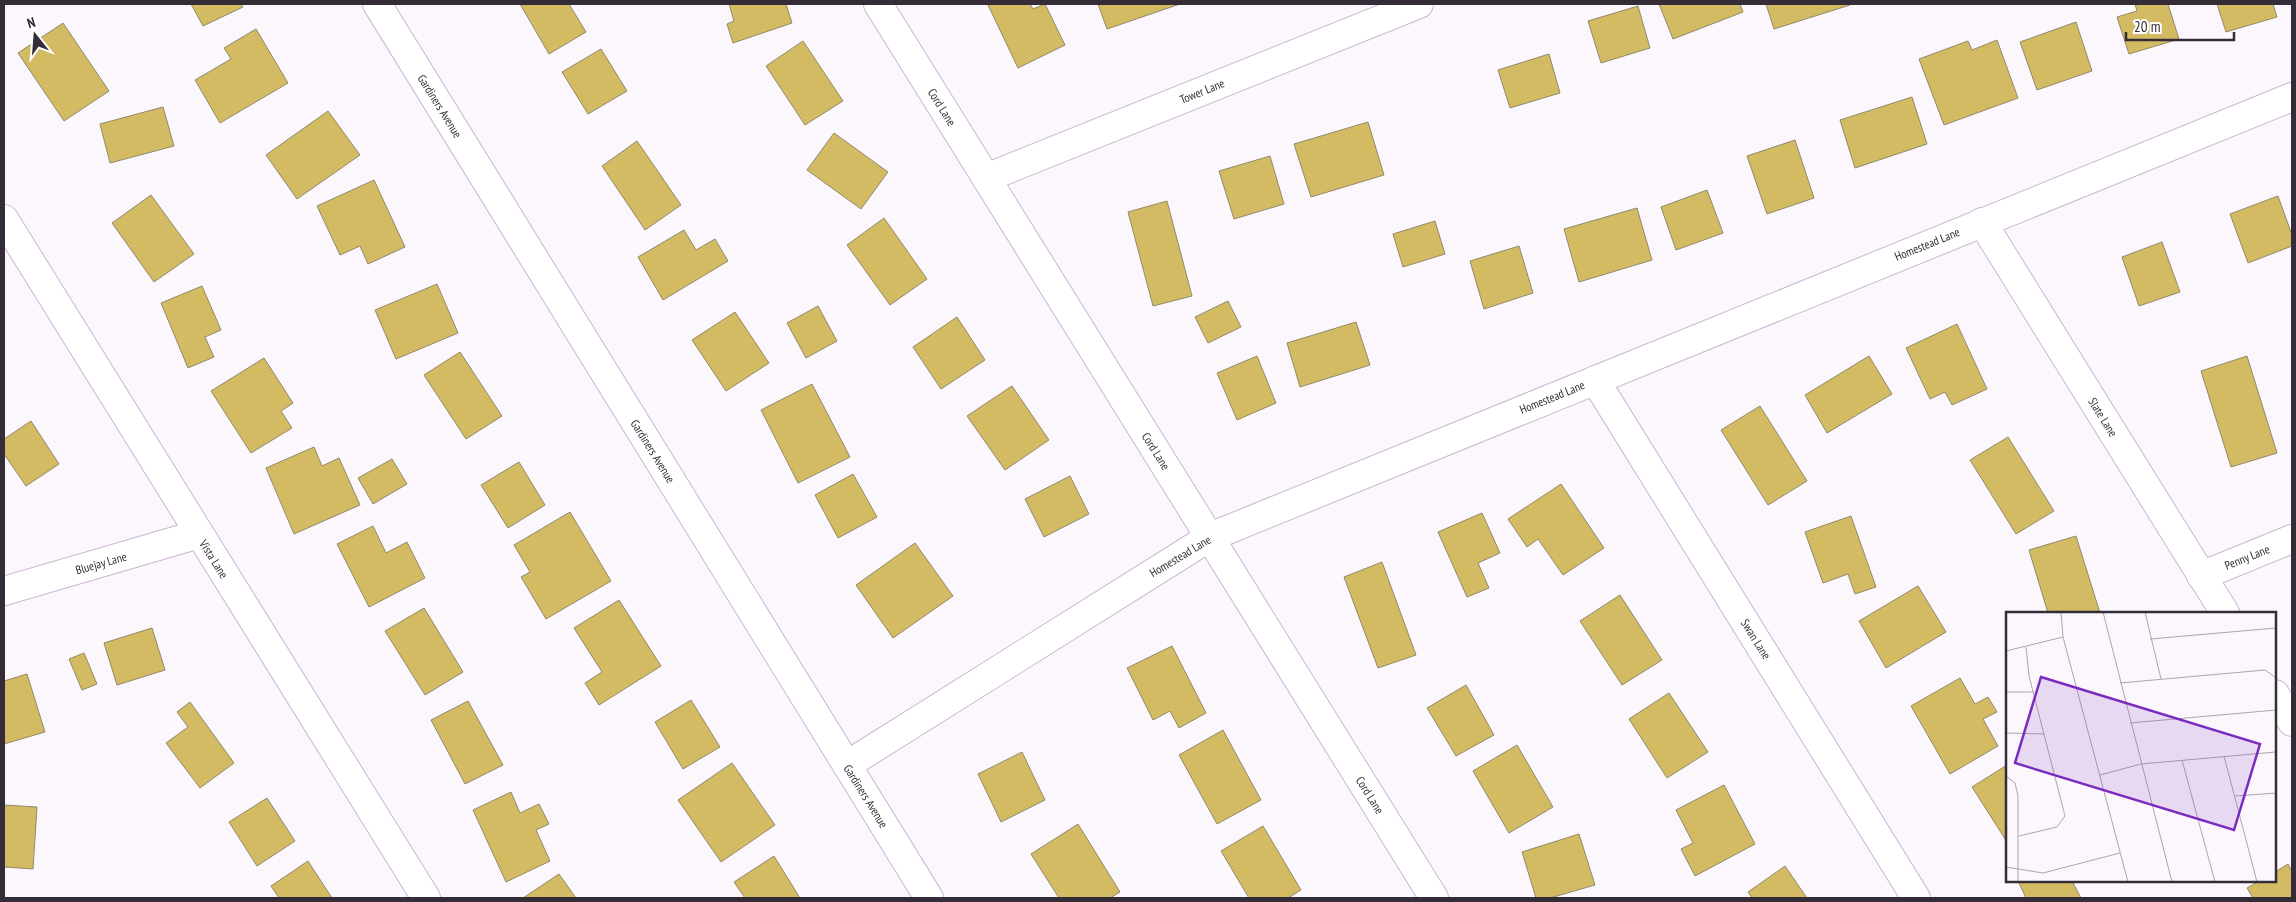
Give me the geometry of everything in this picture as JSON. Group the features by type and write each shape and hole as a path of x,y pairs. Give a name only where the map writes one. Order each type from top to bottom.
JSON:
{"street":[{"name":"Gardiners Avenue","path":"377,4 929,898"},
{"name":"Cord Lane","path":"878,4 1434,898"},
{"name":"Tower Lane","path":"986,178 1419,4"},
{"name":"Homestead Lane","path":"847,765 1210,537 2292,97"},
{"name":"Vista Lane","path":"4,219 426,898"},
{"name":"Slate Lane","path":"1982,222 2224,612"},
{"name":"Swan Lane","path":"1595,380 1916,898"},
{"name":"Bluejay Lane","path":"4,591 199,534"},
{"name":"Penny Lane","path":"2201,576 2292,539"},
{"path":"2276,696 2292,722"}],"building":[{"path":"191,4 241,4 243,7 203,26"},
{"path":"520,4 569,4 586,32 549,54"},
{"path":"729,4 786,4 792,23 733,43 727,24 734,21"},
{"path":"1030,4 1033,9 1045,4 1065,45 1018,68 988,5"},
{"path":"1098,4 1180,4 1107,29"},
{"path":"1659,4 1740,4 1743,12 1673,39"},
{"path":"1766,4 1849,4 1850,5 1774,29"},
{"path":"2135,4 2168,4 2179,39 2129,54 2117,17 2137,11"},
{"path":"2217,4 2273,4 2277,17 2226,32"},
{"path":"1638,6 1650,48 1601,63 1588,21"},
{"path":"2076,22 2092,71 2037,90 2020,42"},
{"path":"63,23 109,91 64,121 18,53"},
{"path":"256,29 288,83 220,123 195,80 231,59 224,48"},
{"path":"1997,40 2018,98 1944,125 1919,59 1968,41 1972,50"},
{"path":"803,41 843,101 805,125 766,66"},
{"path":"601,49 627,91 588,114 562,72"},
{"path":"1549,54 1560,93 1510,108 1498,70"},
{"path":"1912,97 1927,144 1855,168 1840,120"},
{"path":"163,107 174,146 110,163 100,124"},
{"path":"328,111 360,155 297,199 266,155"},
{"path":"1368,122 1384,175 1311,197 1294,144"},
{"path":"834,133 888,172 861,209 807,170"},
{"path":"1795,140 1814,198 1767,214 1747,156"},
{"path":"637,141 681,205 645,230 602,166"},
{"path":"1270,156 1284,204 1234,219 1219,171"},
{"path":"374,180 405,247 368,264 360,246 340,255 317,206"},
{"path":"1707,190 1723,233 1676,250 1661,207"},
{"path":"151,195 194,254 154,282 112,223"},
{"path":"2278,196 2292,235 2292,246 2248,263 2230,214"},
{"path":"1167,201 1192,296 1153,306 1128,212"},
{"path":"1637,208 1652,260 1579,282 1564,229"},
{"path":"884,218 927,279 890,305 847,245"},
{"path":"1435,221 1445,254 1403,267 1393,234"},
{"path":"684,230 696,250 715,239 728,261 663,300 638,257"},
{"path":"2162,242 2180,292 2139,306 2122,257"},
{"path":"1519,246 1533,293 1484,309 1470,261"},
{"path":"437,284 458,333 396,359 375,310"},
{"path":"202,286 221,330 205,337 214,357 188,368 161,303"},
{"path":"1228,301 1241,327 1208,343 1195,317"},
{"path":"818,306 837,341 806,358 787,323"},
{"path":"735,312 769,363 726,391 692,340"},
{"path":"957,317 985,360 941,389 913,347"},
{"path":"1356,322 1370,365 1300,387 1287,343"},
{"path":"1957,324 1987,389 1952,405 1945,392 1930,399 1906,348"},
{"path":"460,352 502,416 466,439 424,375"},
{"path":"1257,356 1276,403 1237,420 1217,373"},
{"path":"1869,356 1892,394 1827,433 1805,395"},
{"path":"2247,356 2277,453 2231,467 2201,371"},
{"path":"264,358 293,403 281,411 292,428 251,453 211,391"},
{"path":"812,384 850,457 798,483 761,410"},
{"path":"1012,386 1049,440 1005,470 967,416"},
{"path":"1760,406 1807,481 1768,505 1721,430"},
{"path":"31,421 59,464 26,486 4,454 4,439"},
{"path":"2008,437 2054,511 2016,534 1970,460"},
{"path":"314,447 322,466 339,458 360,505 294,534 266,468"},
{"path":"392,459 407,484 373,504 358,478"},
{"path":"519,462 545,505 508,528 481,485"},
{"path":"853,474 877,517 838,538 815,495"},
{"path":"1070,476 1089,514 1044,537 1025,499"},
{"path":"1561,484 1604,548 1563,575 1538,539 1527,547 1508,519"},
{"path":"570,512 611,581 546,619 521,577 530,572 514,545"},
{"path":"1482,513 1500,553 1478,563 1489,588 1467,597 1438,532"},
{"path":"1851,516 1876,587 1855,594 1848,574 1823,583 1805,532"},
{"path":"373,526 386,553 407,542 425,578 369,607 337,544"},
{"path":"2076,536 2100,612 2048,612 2029,550"},
{"path":"915,543 953,596 893,638 856,585"},
{"path":"1382,562 1416,655 1378,668 1344,577"},
{"path":"1918,586 1946,632 1886,668 1859,621"},
{"path":"1620,595 1662,660 1622,685 1580,621"},
{"path":"619,600 661,666 599,705 585,683 602,672 574,628"},
{"path":"424,608 463,672 425,695 385,631"},
{"path":"152,628 165,670 117,685 104,643"},
{"path":"1172,646 1206,713 1179,728 1170,711 1153,720 1127,668"},
{"path":"84,653 97,684 82,690 69,659"},
{"path":"27,674 45,732 4,744 4,681"},
{"path":"1960,678 1975,704 1988,697 1997,712 1983,719 1998,746 1950,774 1911,706"},
{"path":"1466,685 1494,735 1456,756 1427,708"},
{"path":"1669,693 1708,752 1667,778 1629,719"},
{"path":"691,700 720,747 683,769 655,722"},
{"path":"468,701 503,765 465,784 431,720"},
{"path":"190,702 234,763 200,788 166,743 188,727 177,712"},
{"path":"1223,730 1261,800 1217,824 1179,755"},
{"path":"1517,745 1553,807 1509,833 1473,771"},
{"path":"1022,752 1045,800 1001,822 978,774"},
{"path":"732,763 775,825 721,862 678,800"},
{"path":"2006,766 2006,840 1972,787"},
{"path":"1724,785 1755,844 1695,876 1681,849 1693,843 1676,810"},
{"path":"511,792 520,813 539,804 549,824 536,830 550,861 506,882 473,810"},
{"path":"267,798 295,841 257,866 229,822"},
{"path":"4,805 37,807 33,869 4,867"},
{"path":"1078,824 1120,892 1110,898 1059,898 1031,854"},
{"path":"1263,826 1301,890 1288,898 1249,898 1221,851"},
{"path":"1579,834 1595,885 1550,898 1536,898 1522,852"},
{"path":"774,856 800,898 745,898 734,882"},
{"path":"308,861 332,898 279,898 271,886"},
{"path":"2288,864 2292,871 2292,898 2253,898 2247,888 2257,882 2276,882 2276,871"},
{"path":"1785,866 1807,898 1752,898 1748,892"},
{"path":"559,874 576,898 523,898"},
{"path":"2018,882 2073,882 2081,898 2026,898"}]}
